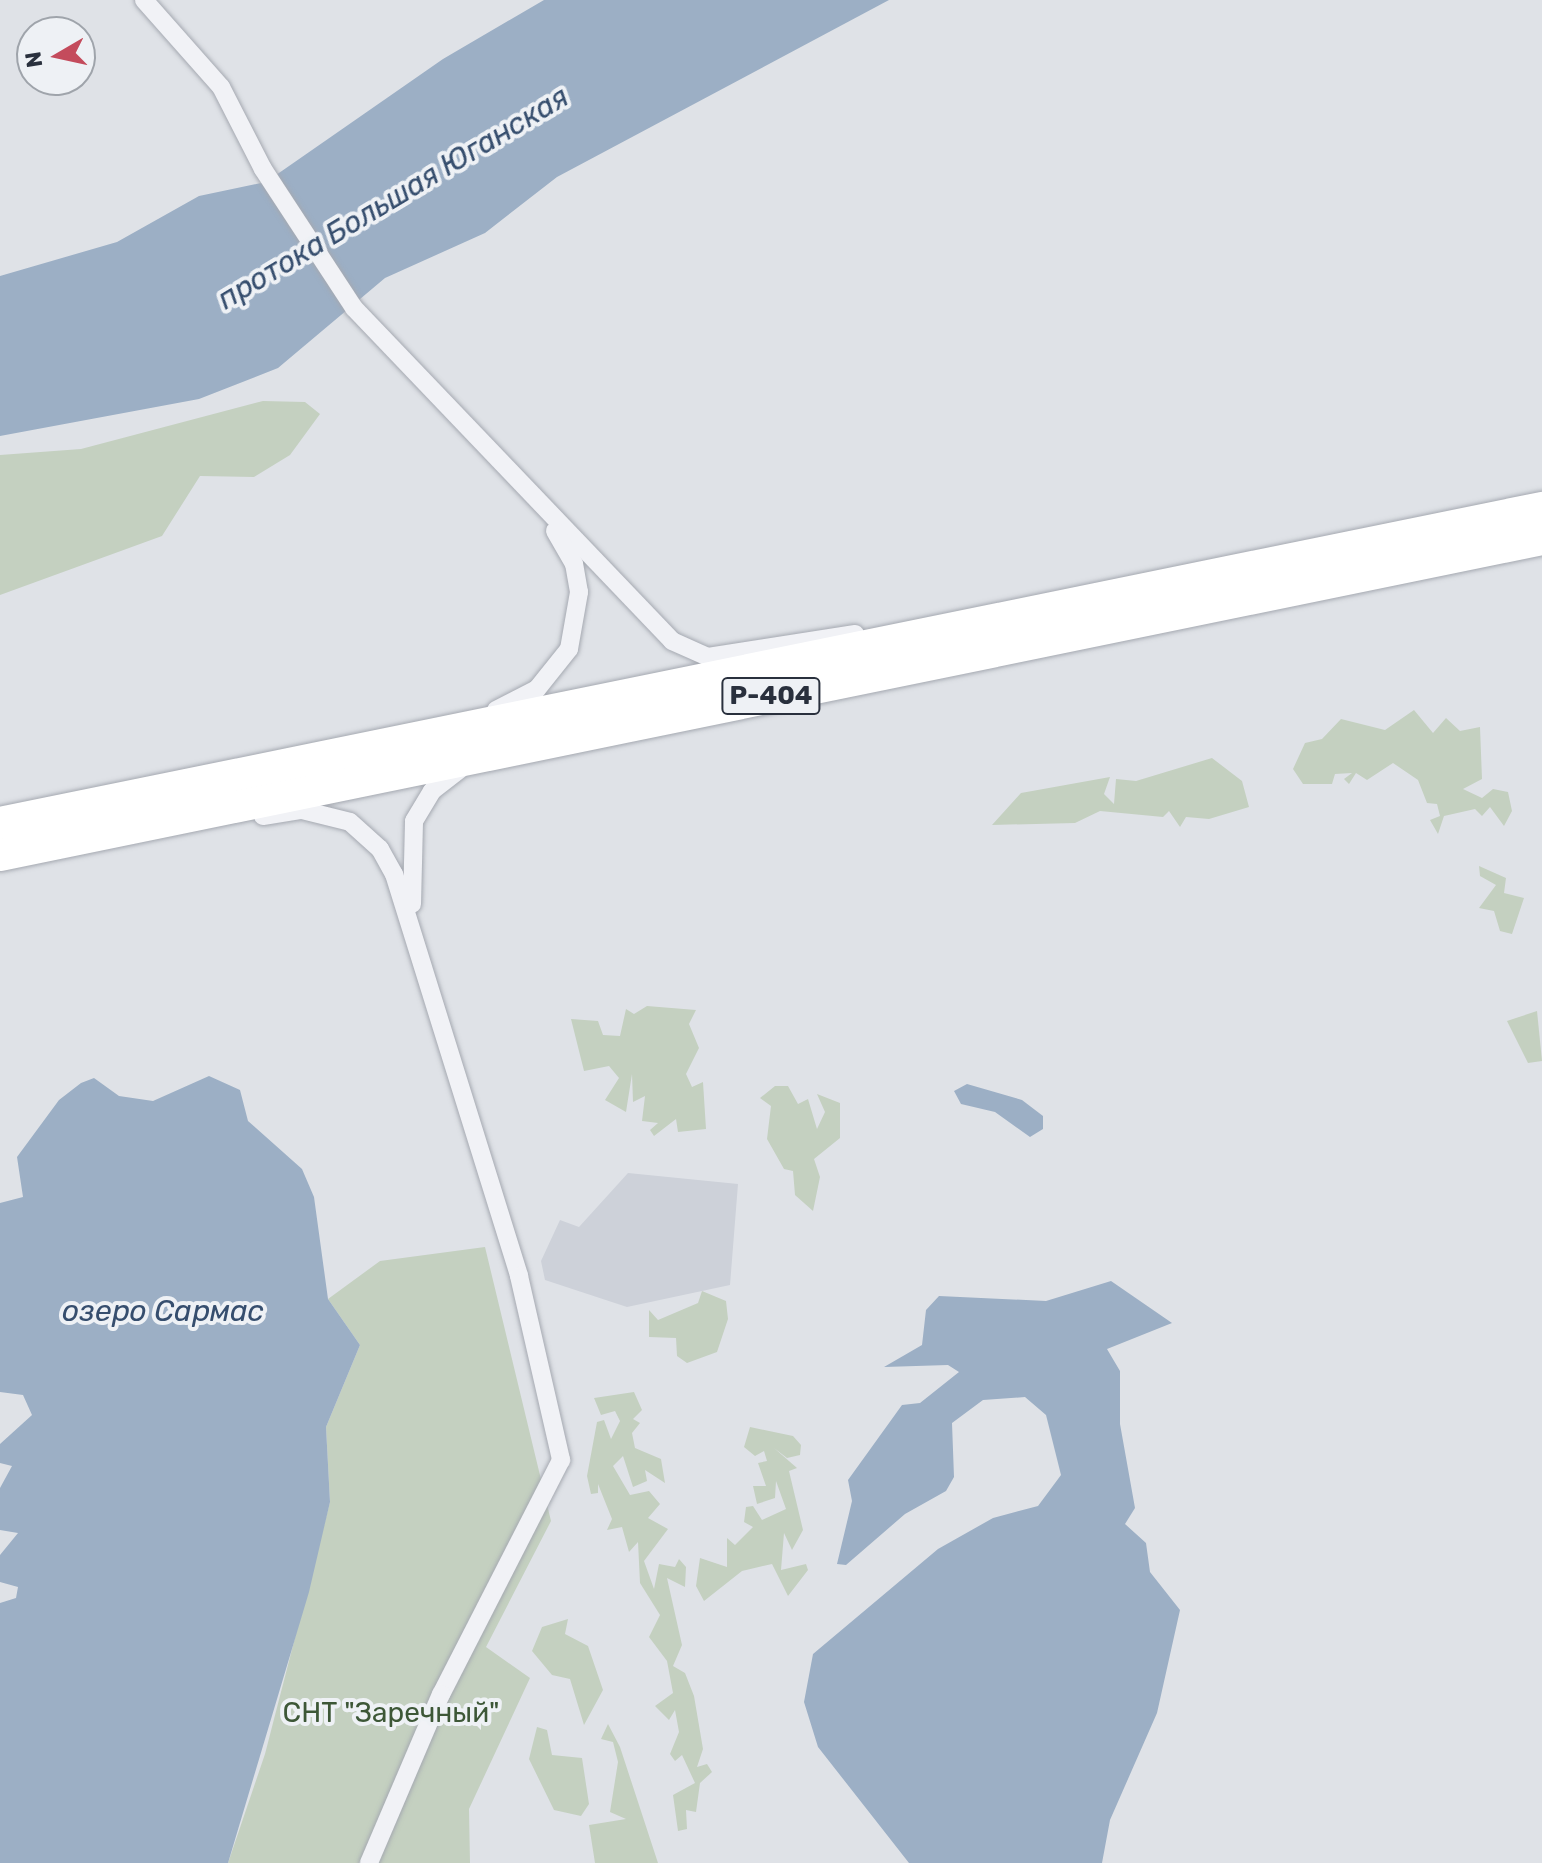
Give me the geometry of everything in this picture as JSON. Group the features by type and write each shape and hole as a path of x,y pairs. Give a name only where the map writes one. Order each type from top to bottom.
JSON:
{"highway":[{"name":"Р-404","path":"0,823 1542,508"},
{"name":"Р-404","path":"0,855 1542,539"}],"street":[{"path":"144,0 221,87 263,169 354,308 644,616 685,650 708,657 1075,604"},
{"path":"430,736 523,699 569,649 577,620 574,564 537,501"},
{"path":"413,922 408,860 423,803 454,772 505,751"},
{"path":"47,845 319,812 350,822 380,849 413,922 519,1276 561,1460 441,1694 369,1863"}],"shaded area":[{"path":"628,1173 738,1184 730,1285 627,1307 545,1280 541,1261 560,1220 579,1227"}],"green space":[{"path":"263,401 305,402 320,414 290,455 254,477 200,476 162,536 0,595 0,455 81,449"},
{"path":"1414,710 1433,733 1446,718 1460,731 1480,727 1482,779 1463,789 1482,798 1493,789 1508,792 1512,811 1504,826 1490,807 1482,816 1475,809 1444,816 1438,834 1430,820 1440,816 1437,804 1427,803 1418,780 1393,763 1367,780 1356,773 1349,784 1344,779 1352,773 1335,774 1332,784 1303,784 1293,769 1305,743 1322,739 1341,719 1385,730"},
{"path":"1212,758 1242,781 1249,807 1209,819 1186,817 1180,827 1169,811 1163,817 1100,811 1075,823 992,825 1021,793 1110,777 1104,794 1114,804 1116,779 1136,781"},
{"path":"1479,866 1506,878 1504,893 1524,898 1512,934 1500,931 1494,911 1479,908 1496,885 1480,876"},
{"path":"647,1006 696,1010 689,1024 699,1048 686,1074 692,1087 703,1082 706,1129 678,1132 676,1119 654,1136 650,1130 658,1123 642,1121 645,1096 633,1102 632,1074 626,1112 605,1100 619,1078 609,1066 584,1071 571,1019 598,1021 603,1035 620,1036 626,1009 634,1014"},
{"path":"1537,1011 1542,1061 1528,1063 1507,1021"},
{"path":"775,1086 788,1086 798,1104 808,1099 817,1129 825,1112 817,1094 840,1103 840,1138 814,1159 820,1177 813,1211 795,1195 793,1171 784,1169 767,1139 771,1106 760,1098"},
{"name":"СНТ \"Заречный\"","path":"485,1247 551,1521 486,1647 530,1678 469,1809 470,1863 228,1863 265,1754 330,1502 326,1427 360,1345 328,1299 380,1261"},
{"path":"702,1291 726,1301 728,1319 717,1352 687,1363 677,1356 676,1338 649,1337 649,1310 658,1320 698,1303"},
{"path":"634,1392 642,1410 633,1419 640,1423 632,1433 635,1448 661,1459 665,1483 645,1470 647,1481 633,1487 623,1456 613,1466 630,1495 649,1491 660,1504 648,1518 668,1529 644,1561 654,1589 659,1564 675,1567 679,1559 686,1567 685,1587 667,1578 682,1645 673,1666 685,1673 694,1696 703,1749 697,1767 707,1764 712,1772 700,1783 696,1812 686,1810 687,1829 678,1831 673,1795 695,1783 682,1755 675,1761 670,1754 679,1732 675,1710 669,1720 655,1706 673,1693 667,1661 649,1637 660,1615 640,1583 638,1542 629,1552 622,1527 607,1530 612,1519 598,1484 598,1493 591,1494 587,1476 597,1422 604,1420 611,1439 620,1421 615,1411 601,1415 594,1398"},
{"path":"750,1427 793,1436 801,1445 800,1455 787,1458 774,1448 797,1468 789,1471 803,1530 792,1550 784,1533 781,1570 806,1564 808,1570 788,1596 772,1564 742,1571 704,1601 696,1586 700,1558 727,1567 727,1538 735,1545 753,1527 744,1522 746,1507 753,1506 762,1520 786,1509 776,1481 775,1498 757,1504 753,1486 766,1486 758,1463 767,1461 764,1451 755,1456 744,1447"},
{"path":"568,1619 565,1634 588,1646 603,1690 584,1725 570,1679 552,1675 532,1651 542,1627"},
{"path":"608,1724 620,1747 658,1863 595,1863 589,1825 626,1819 610,1812 618,1762 613,1742 601,1739"},
{"path":"537,1727 547,1730 552,1755 582,1758 589,1804 581,1816 554,1810 529,1759"}],"water":[{"name":"протока Большая Юганская","path":"544,0 889,0 557,177 485,233 385,278 278,368 199,399 0,436 0,276 117,242 199,196 266,182 443,59"},
{"name":"озеро Сармас","path":"209,1076 240,1090 248,1121 302,1169 314,1197 328,1299 360,1345 326,1427 330,1502 309,1592 228,1863 0,1863 0,1603 16,1598 18,1587 0,1582 0,1555 18,1533 0,1530 0,1488 12,1466 0,1463 0,1444 32,1415 23,1395 0,1392 0,1203 23,1197 17,1157 59,1100 81,1083 94,1078 119,1096 153,1101"},
{"path":"967,1084 1022,1100 1043,1116 1043,1129 1030,1137 995,1112 961,1104 954,1091"},
{"path":"1111,1281 1172,1323 1107,1349 1120,1371 1120,1424 1135,1508 1125,1524 1146,1543 1150,1572 1180,1610 1157,1713 1110,1820 1102,1863 909,1863 818,1747 804,1702 813,1654 938,1549 993,1518 1038,1506 1061,1475 1046,1415 1025,1397 983,1400 952,1423 954,1477 946,1491 905,1514 846,1565 837,1564 852,1501 848,1480 902,1405 920,1403 959,1372 948,1365 884,1367 922,1345 926,1310 939,1296 1046,1301"}]}
